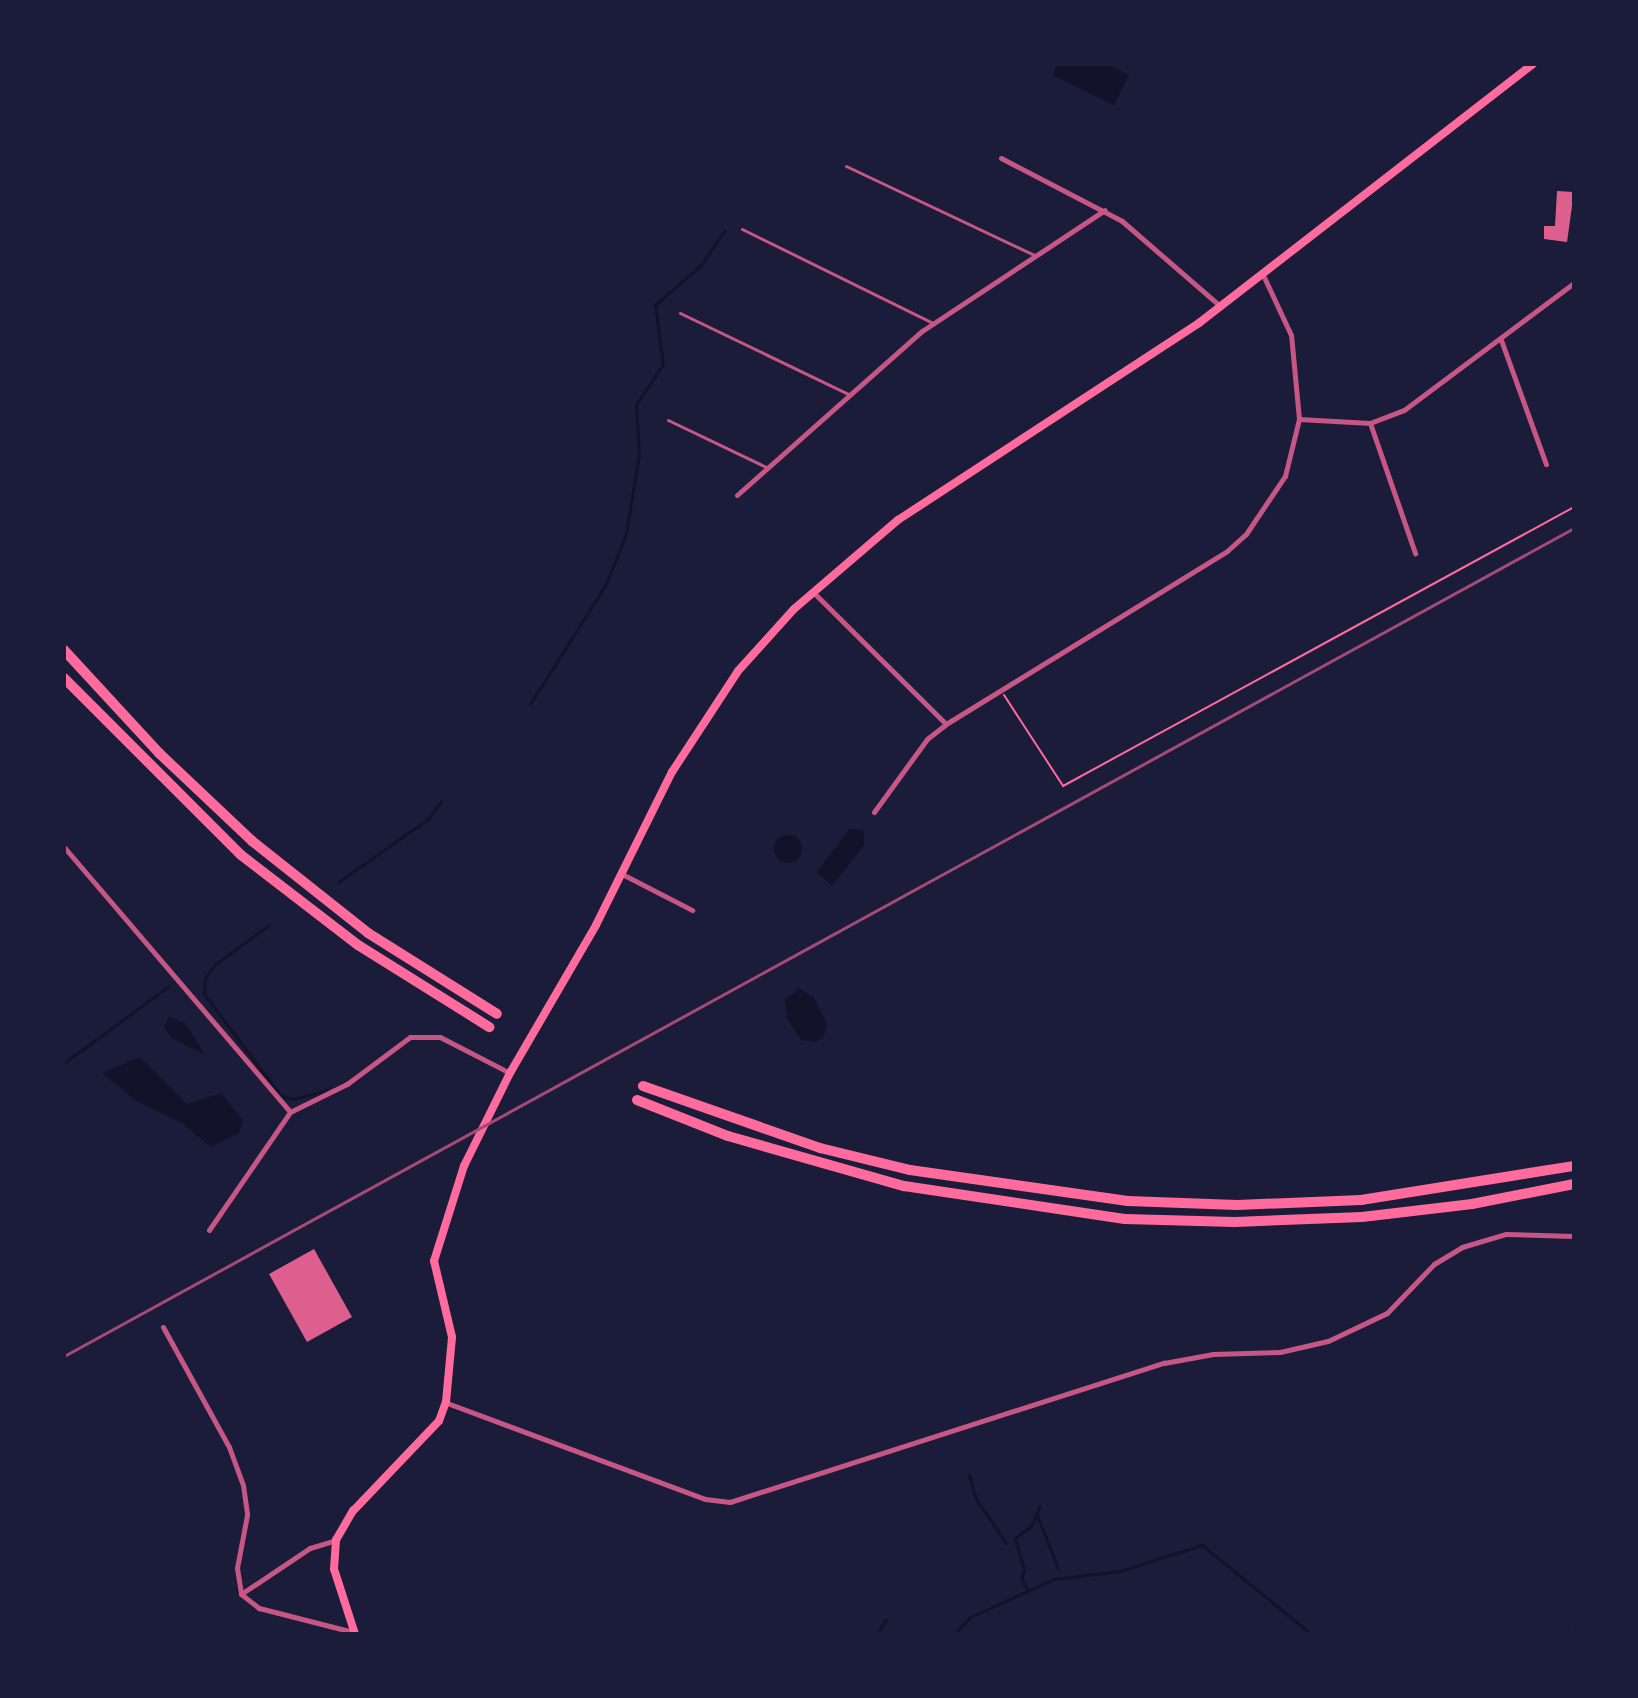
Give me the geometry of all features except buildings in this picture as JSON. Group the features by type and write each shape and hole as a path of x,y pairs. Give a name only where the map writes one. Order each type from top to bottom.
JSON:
{"highway":[{"path":"64,650 159,753 263,850 368,933 497,1014"},
{"path":"64,678 241,855 358,945 489,1027"},
{"path":"643,1086 805,1143 910,1170 1128,1201 1237,1205 1361,1200 1574,1166"},
{"path":"637,1100 728,1136 904,1186 1125,1219 1297,1222 1362,1217 1472,1204 1574,1184"}],"main road":[{"path":"354,1633 334,1569 336,1540 353,1511 439,1421 446,1402 452,1337 434,1261 477,1138 622,874 672,772 717,701 760,644 813,592 933,495 1221,307 1533,64"}],"street":[{"path":"1001,158 1105,210 1160,250 1221,307"},
{"path":"737,495 848,394 934,323 1105,210"},
{"path":"874,812 927,739 946,724 1230,548 1263,512 1285,476 1299,419 1291,335 1263,275"},
{"path":"1299,419 1370,423 1424,399 1574,283"},
{"path":"1501,340 1546,464"},
{"path":"1370,423 1415,553"},
{"path":"813,592 946,724"},
{"path":"64,847 290,1112"},
{"path":"622,874 692,910"},
{"path":"209,1230 290,1112 347,1084 401,1042 421,1034 440,1037 510,1073"},
{"path":"446,1402 705,1499 730,1502 1177,1360 1280,1352 1328,1341 1399,1305 1447,1253 1506,1234 1574,1236"},
{"path":"163,1327 229,1447 243,1485 247,1515 237,1568 241,1594 259,1608 354,1633"},
{"path":"241,1594 310,1548 336,1540"}],"lane":[{"path":"846,166 1036,256"},
{"path":"742,229 934,323"},
{"path":"680,313 848,394"},
{"path":"668,420 766,467"}],"path":[{"path":"1000,688 1063,786 1574,507"}],"shaded area":[{"path":"1057,64 1107,64 1129,75 1114,105 1052,75"},
{"path":"850,828 864,831 864,845 832,886 817,872"},
{"path":"788,835 798,839 802,849 798,859 788,863 778,859 774,849 778,839"},
{"path":"799,988 814,998 827,1024 823,1038 815,1042 801,1040 787,1018 785,1000"},
{"path":"169,1017 186,1024 205,1055 170,1037 164,1026"},
{"path":"140,1057 187,1104 221,1093 243,1120 239,1133 211,1147 182,1123 135,1100 102,1073"}],"waterway":[{"path":"530,704 605,586 626,534 639,454 636,405 663,364 655,305 701,265 725,230"},
{"path":"338,882 428,819 441,801"},
{"path":"269,925 214,965 205,979 204,994 281,1096 294,1099 327,1090"},
{"path":"64,1063 169,986"},
{"path":"969,1475 976,1499 1006,1543"},
{"path":"1028,1590 1021,1579 1024,1570 1015,1538 1031,1526 1040,1506"},
{"path":"1036,1513 1058,1568"},
{"path":"954,1634 970,1617 1054,1579 1120,1571 1202,1545 1311,1634"},
{"path":"877,1634 886,1619"}],"railway":[{"path":"64,1356 1574,528"}]}
